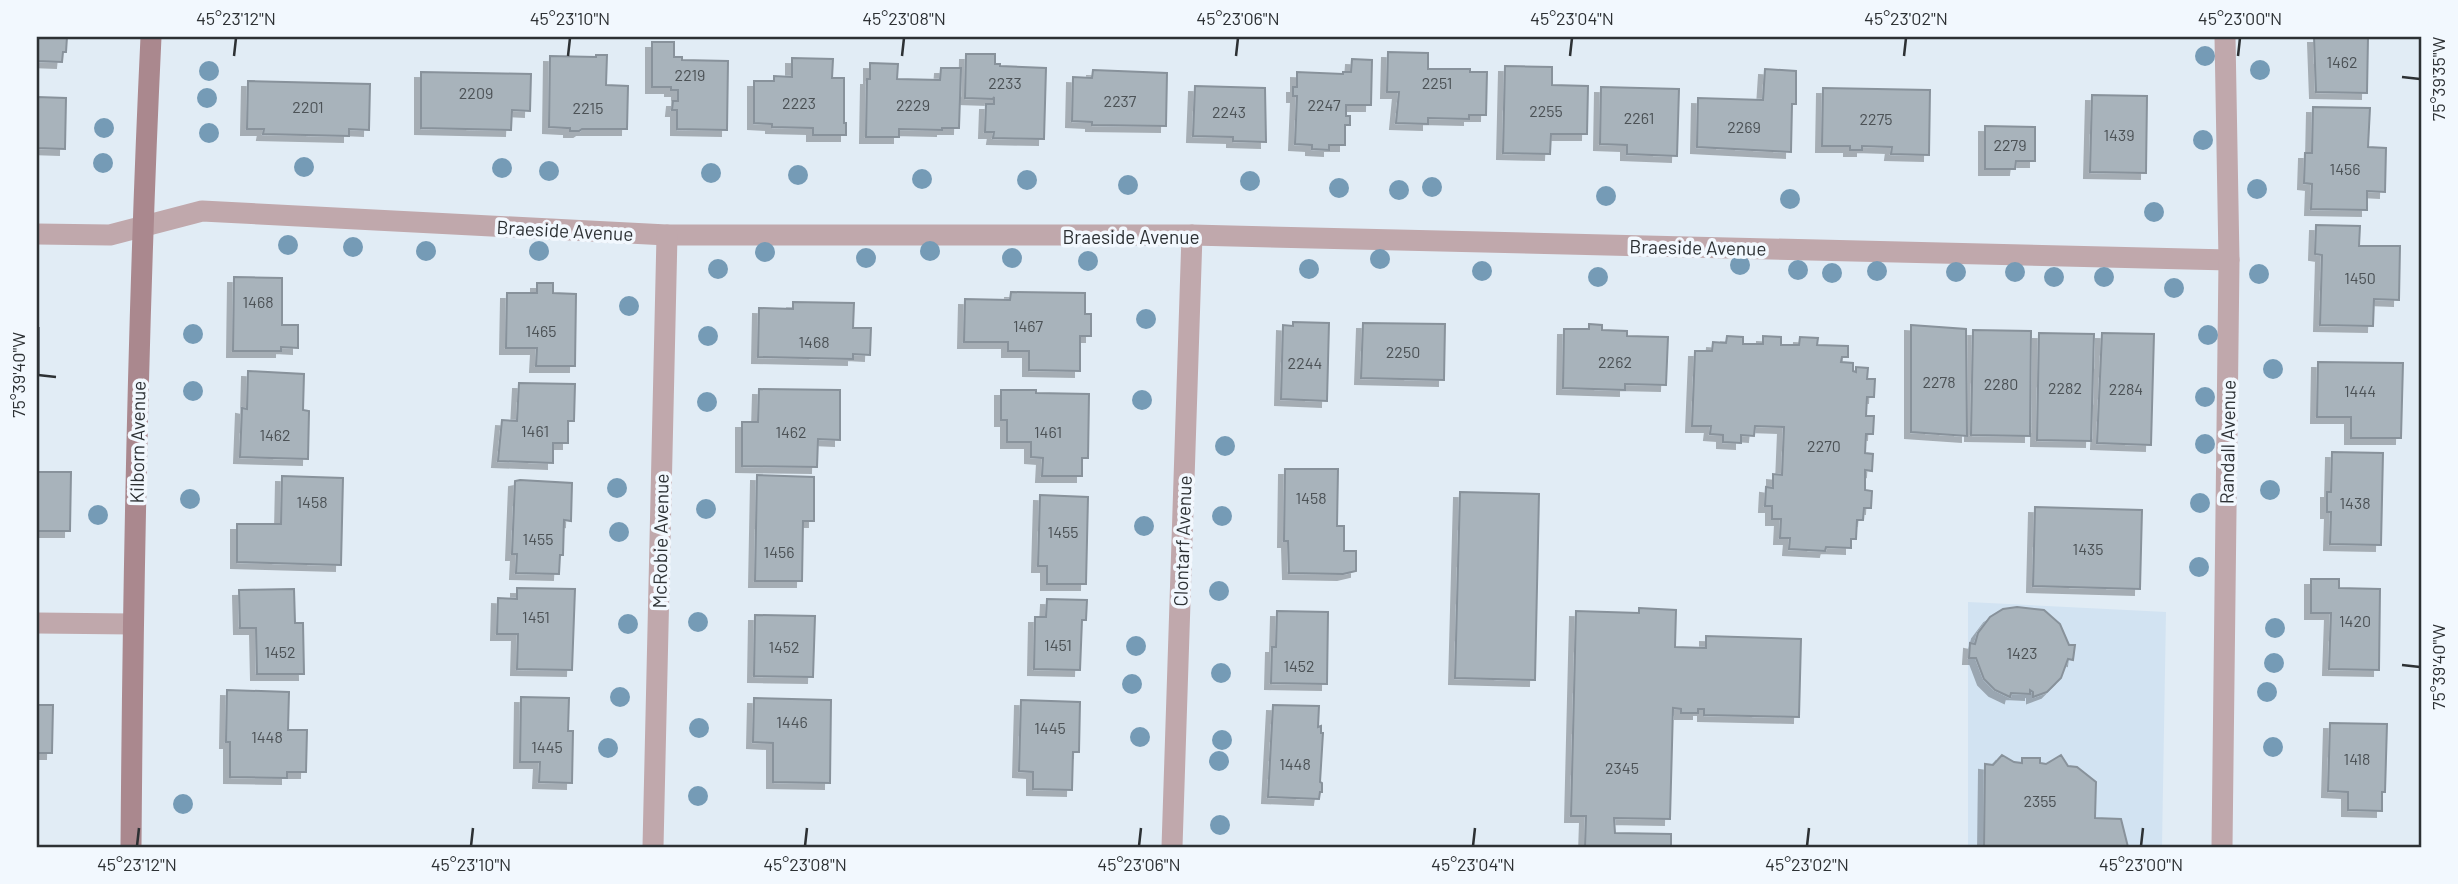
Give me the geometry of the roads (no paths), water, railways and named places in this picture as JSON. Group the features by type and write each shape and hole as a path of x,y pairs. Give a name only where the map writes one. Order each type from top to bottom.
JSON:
{"street":[{"name":"Kilborn Avenue","path":"131,847 142,227 151,37"},
{"name":"Randall Avenue","path":"2222,847 2230,260 2225,37"},
{"name":"Braeside Avenue","path":"37,234 110,235 202,211 667,235 1192,235 2230,260"},
{"name":"McRobie Avenue","path":"653,847 667,235"},
{"name":"Clontarf Avenue","path":"1172,847 1192,235"},
{"path":"37,623 133,624"}]}
